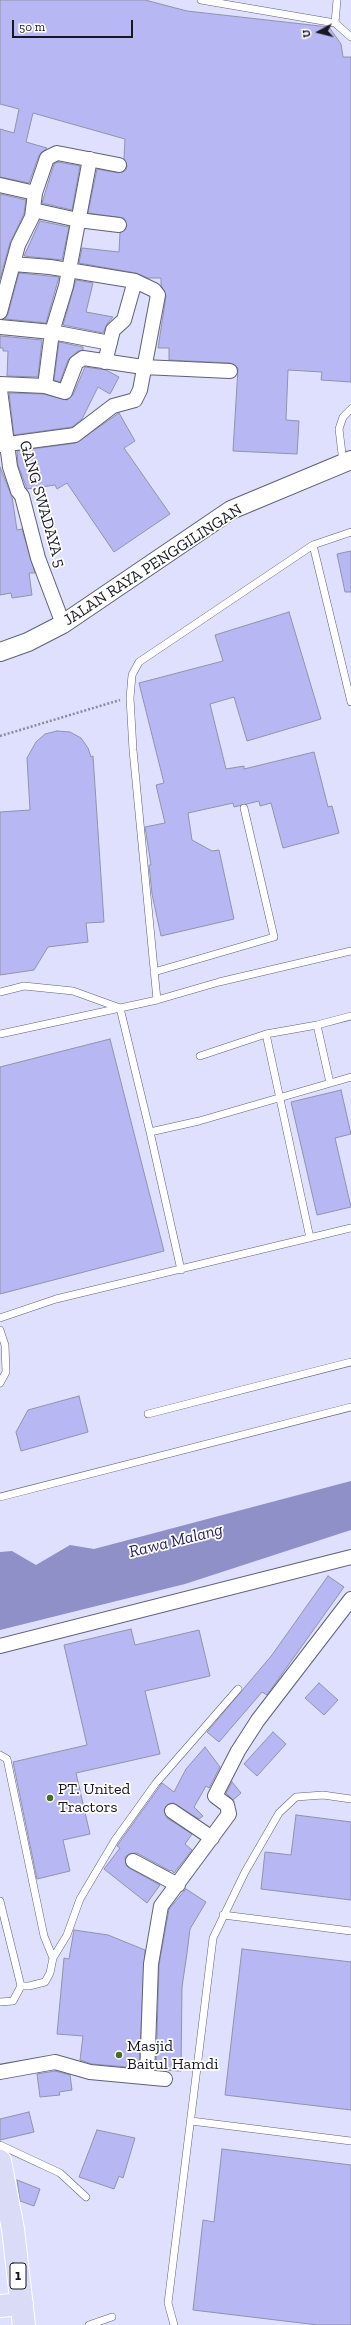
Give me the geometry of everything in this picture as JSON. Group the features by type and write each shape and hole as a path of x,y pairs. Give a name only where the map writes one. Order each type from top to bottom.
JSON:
{"highway":[{"name":"1","path":"0,2161 13,2229 23,2318"},
{"path":"0,2306 23,2318"}],"street":[{"path":"0,312 18,245 33,210 35,193 47,158 57,152 119,166"},
{"path":"45,386 52,332 69,271 90,159"},
{"path":"0,185 35,193"},
{"path":"33,210 78,220 118,225"},
{"path":"3,445 74,436 97,420 113,406 135,400 140,390 143,367 158,295 154,290 135,281 24,263 13,264"},
{"path":"105,362 113,330 124,320 135,281"},
{"path":"0,327 52,332 110,344"},
{"path":"0,384 45,386 65,392 78,360 82,358 143,367 230,371"},
{"name":"GANG SWADAYA 5","path":"0,390 3,445 18,491 22,496 38,558 63,624"},
{"name":"JALAN RAYA PENGGILINGAN","path":"0,652 28,642 63,624 231,510 347,462"},
{"path":"0,1646 351,1557"},
{"path":"147,2076 151,1964 160,1906 178,1885 229,1814 227,1805 215,1796 238,1752 258,1720 351,1599"},
{"path":"172,1811 212,1838"},
{"path":"133,1861 178,1885"},
{"path":"0,2072 55,2062 90,2072 130,2077 147,2076 165,2079"}],"lane":[{"path":"201,0 334,23 351,37"},
{"path":"334,23 337,0"},
{"path":"347,462 339,429 343,417 351,409"},
{"path":"157,1000 130,698 132,675 139,662 313,545 351,532"},
{"path":"313,545 351,702"},
{"path":"154,972 274,937 244,808"},
{"path":"0,1034 157,1000 219,982 351,951"},
{"path":"0,992 24,986 73,991 120,1008"},
{"path":"120,1008 181,1270"},
{"path":"200,1056 266,1034 317,1025 351,1016"},
{"path":"317,1025 330,1083"},
{"path":"266,1034 278,1098 310,1238"},
{"path":"150,1132 199,1121 351,1077"},
{"path":"0,1318 56,1299 351,1228"},
{"path":"0,1330 5,1345 6,1372 0,1383"},
{"path":"148,1414 351,1362"},
{"path":"0,1497 351,1406"},
{"path":"21,1986 29,1986 45,1982 50,1973 53,1958 66,1935 80,1900 120,1834 156,1783 238,1690"},
{"path":"0,1755 7,1759 44,1936 53,1958"},
{"path":"174,2325 168,2303 213,1938 223,1915 279,1813 296,1797 323,1795 351,1799"},
{"path":"0,1901 21,1986 13,2001 0,2002"},
{"path":"223,1915 351,1931"},
{"path":"191,2121 351,2141"},
{"path":"0,2145 60,2173 86,2197"},
{"path":"89,2325 112,2317"}],"path":[{"path":"0,736 130,698"}],"water":[{"name":"Rawa Malang","path":"351,1481 351,1530 185,1584 0,1630 0,1552 12,1551 36,1565 70,1545 94,1549"}],"building":[{"path":"0,0 145,0 187,11 329,27 341,44 343,57 351,57 351,382 321,380 322,372 288,370 286,420 299,421 297,454 233,451 238,368 230,363 169,360 169,348 158,348 166,296 161,285 161,278 148,278 136,273 79,263 82,248 119,252 120,233 127,226 124,218 88,213 97,169 118,173 126,170 127,166 124,158 125,139 33,113 26,142 47,148 39,155 29,183 0,177 0,129 14,133 19,109 0,104"},
{"path":"58,162 80,166 72,210 42,203 54,164"},
{"path":"0,194 26,200 24,214 10,243 0,279"},
{"path":"40,221 69,227 62,260 24,256"},
{"path":"19,273 59,277 46,323 5,319 8,314"},
{"path":"76,280 93,283 86,312 113,317 107,324 103,333 63,325"},
{"path":"0,336 42,340 38,377 7,376 8,351 3,351 3,348 0,348"},
{"path":"59,342 83,347 83,350 78,351 68,360 60,382 54,380"},
{"path":"85,367 106,370 119,377 110,394 98,387 82,419 72,427 14,435 9,393 44,394 67,400 73,395"},
{"path":"119,413 135,441 124,448 170,514 114,552 67,483 57,489 55,485 27,489 18,465 17,451 76,443"},
{"path":"0,467 12,497 17,530 22,529 35,573 29,573 32,595 12,598 11,593 0,595"},
{"path":"351,551 351,592 345,592 337,554"},
{"path":"289,612 321,719 247,741 234,697 210,704 226,769 244,766 244,769 314,752 328,807 332,806 339,833 283,848 271,803 260,806 259,801 234,807 233,803 188,813 192,840 212,851 219,850 234,919 161,936 152,894 149,865 151,865 145,827 165,823 156,785 164,783 139,683 223,661 215,635"},
{"path":"57,731 70,732 81,738 88,748 91,757 93,756 104,922 86,923 88,942 48,947 34,970 0,975 0,812 30,810 27,758 36,742 45,734"},
{"path":"110,1039 164,1251 0,1294 0,1067"},
{"path":"341,1090 351,1134 335,1138 351,1207 317,1215 291,1102"},
{"path":"79,1396 88,1432 21,1451 16,1432 28,1410"},
{"path":"328,1576 344,1587 267,1695 262,1692 219,1742 207,1732 272,1655"},
{"path":"131,1629 135,1645 199,1630 210,1676 145,1691 160,1754 76,1773 90,1834 63,1840 70,1871 37,1879 13,1762 87,1745 64,1645"},
{"path":"319,1683 338,1700 324,1715 305,1698"},
{"path":"273,1732 286,1744 257,1776 244,1764"},
{"path":"205,1747 220,1767 209,1788 206,1786 194,1807 203,1816 199,1819 173,1803 168,1804 164,1810 167,1818 192,1834 185,1844 192,1850 174,1873 171,1870 170,1871 137,1853 129,1854 125,1857 126,1865 129,1868 160,1885 147,1903 104,1869 120,1848 117,1846 119,1843 162,1783 174,1792 186,1769"},
{"path":"232,1782 241,1793 233,1800 226,1793"},
{"path":"296,1815 351,1822 351,1900 261,1889 265,1852 291,1855"},
{"path":"186,1889 206,1902 190,1929 182,1987 181,2071 156,2070 159,1965 169,1909"},
{"path":"74,1930 108,1935 145,1950 139,2068 92,2064 80,2060 83,2036 57,2034 64,1958 69,1959"},
{"path":"242,1949 351,1962 351,2110 225,2095"},
{"path":"55,2071 70,2075 72,2090 59,2092 60,2095 40,2097 37,2074"},
{"path":"29,2112 34,2132 0,2140 0,2119"},
{"path":"97,2130 135,2138 123,2178 119,2176 114,2189 79,2177"},
{"path":"222,2149 351,2165 351,2325 318,2325 193,2310 203,2220 214,2222"},
{"path":"17,2180 40,2189 34,2206 20,2201"}],"place":[{"name":"PT. United Tractors","path":"50,1798"},
{"name":"Masjid Baitul Hamdi","path":"119,2055"}]}
